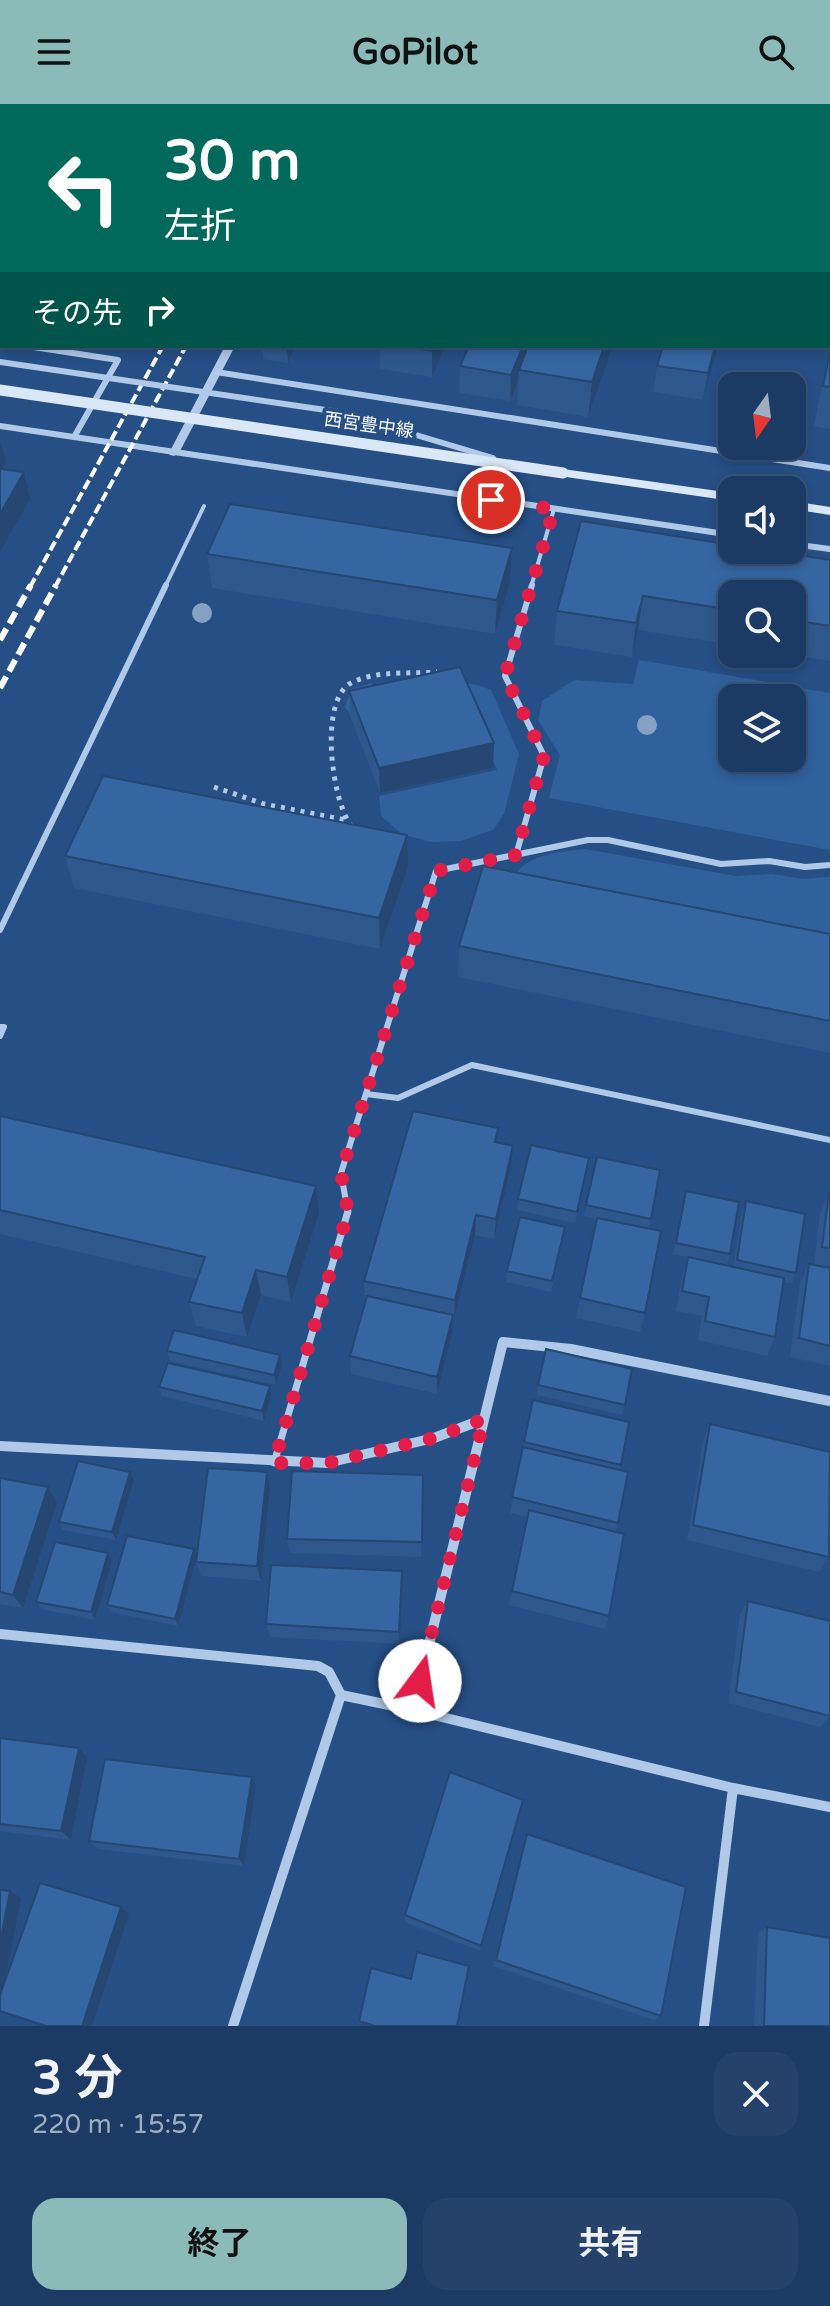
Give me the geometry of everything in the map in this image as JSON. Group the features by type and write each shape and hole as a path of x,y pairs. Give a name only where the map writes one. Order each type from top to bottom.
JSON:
{"main road":[{"name":"西宮豊中線","path":"0,390 718,495"},
{"path":"806,507 830,511"}],"street":[{"path":"40,348 118,360 74,437"},
{"path":"174,453 229,348"},
{"path":"0,362 339,412 509,463"},
{"path":"216,372 830,468"},
{"path":"0,426 718,533"},
{"path":"806,546 830,549"},
{"path":"413,1710 503,1342 571,1349 830,1401"},
{"path":"0,1446 274,1463 327,1463 434,1438 484,1419"},
{"path":"0,1634 318,1666 329,1672 341,1695 233,2026"},
{"path":"341,1695 733,1788 830,1807"},
{"path":"704,2026 733,1788"}],"lane":[{"path":"0,930 204,506"},
{"path":"516,855 544,756 505,676 554,509"},
{"path":"274,1463 348,1212 341,1173 436,871 567,843 608,840 721,864 769,861 805,867 830,865"},
{"path":"0,1027 4,1027 0,1036"},
{"path":"366,1094 398,1098 472,1065 830,1140"}],"path":[{"path":"354,829 343,816 329,730 340,691 350,684 374,677 509,664"},
{"path":"214,787 264,804 347,821"}],"shaded area":[{"path":"639,660 778,684 718,684 718,772 806,772 806,689 830,693 830,850 549,798 560,755 538,720 542,701 574,680 633,684"},
{"path":"450,682 491,690 519,754 504,814 493,830 461,841 431,842 402,834 381,816 379,796 497,770 462,690 350,714 345,707 351,689 371,683 376,689"},
{"path":"585,849 736,876 830,877 830,944 512,881 524,865 533,860 554,853"}],"building":[{"path":"468,348 522,348 511,375 460,366"},
{"path":"527,348 603,348 592,382 519,370"},
{"path":"662,348 714,348 708,373 657,366"},
{"path":"830,352 830,387 823,386"},
{"path":"0,469 24,472 0,514"},
{"path":"230,504 512,548 497,600 207,554"},
{"path":"581,521 718,543 718,564 806,564 806,556 830,560 830,626 806,622 806,580 718,580 718,608 643,596 636,623 557,611"},
{"path":"460,667 494,743 379,768 349,691"},
{"path":"103,776 407,835 379,918 65,856"},
{"path":"483,866 830,934 830,1021 459,946"},
{"path":"413,1111 498,1128 495,1142 513,1146 496,1219 476,1215 455,1300 364,1281"},
{"path":"0,1116 316,1186 287,1277 256,1270 242,1313 189,1302 205,1257 0,1210"},
{"path":"531,1145 589,1158 577,1212 518,1199"},
{"path":"597,1157 660,1170 651,1219 586,1205"},
{"path":"686,1191 739,1202 730,1254 676,1243"},
{"path":"830,1194 830,1248 822,1247"},
{"path":"746,1201 805,1214 796,1273 737,1260"},
{"path":"520,1217 565,1227 552,1281 507,1271"},
{"path":"597,1218 661,1231 645,1313 580,1298"},
{"path":"688,1257 784,1278 775,1337 705,1321 709,1297 682,1291"},
{"path":"809,1264 830,1268 830,1346 799,1338"},
{"path":"367,1296 453,1315 437,1377 350,1356"},
{"path":"174,1330 280,1355 274,1375 167,1351"},
{"path":"546,1349 632,1369 625,1405 538,1385"},
{"path":"168,1363 270,1386 262,1411 159,1387"},
{"path":"533,1400 629,1422 621,1465 524,1442"},
{"path":"710,1424 830,1452 829,1557 693,1525"},
{"path":"523,1447 628,1472 618,1523 512,1497"},
{"path":"78,1461 130,1472 112,1532 59,1522"},
{"path":"208,1468 267,1472 257,1566 196,1562"},
{"path":"292,1471 423,1475 422,1542 287,1539"},
{"path":"0,1478 48,1487 13,1595 0,1592"},
{"path":"529,1510 624,1534 609,1616 512,1591"},
{"path":"127,1536 194,1549 175,1619 107,1605"},
{"path":"55,1542 108,1553 91,1612 36,1602"},
{"path":"271,1565 402,1571 399,1632 266,1624"},
{"path":"748,1601 830,1621 830,1716 736,1692"},
{"path":"0,1738 79,1748 61,1831 0,1824"},
{"path":"105,1759 252,1777 239,1859 89,1841"},
{"path":"450,1772 523,1800 481,1946 405,1915"},
{"path":"527,1834 686,1887 661,2016 496,1960"},
{"path":"40,1883 121,1907 82,2026 46,2026 0,2011 0,1995"},
{"path":"0,1890 10,1891 0,1943"},
{"path":"767,1927 830,1938 830,2026 764,2026"},
{"path":"417,1952 469,1966 457,2026 375,2026 359,2021 371,1968 411,1979"}],"railway":[{"path":"30,587 162,348"},
{"path":"55,587 185,348"},
{"path":"0,640 31,585"},
{"path":"0,688 56,585"}],"route":[{"path":"420,1681 484,1419 434,1438 327,1463 274,1463 348,1212 341,1173 436,871 516,855 544,756 505,676 554,509 491,500"}]}
